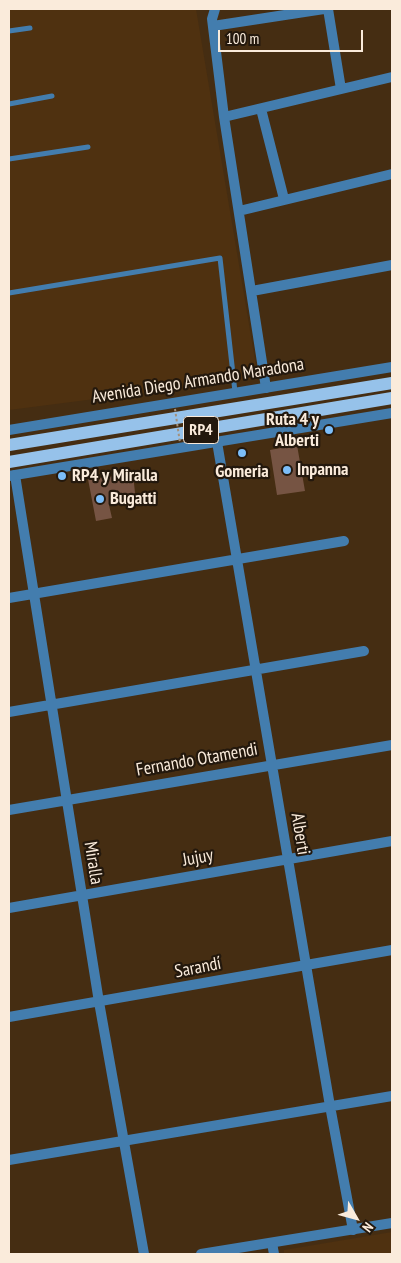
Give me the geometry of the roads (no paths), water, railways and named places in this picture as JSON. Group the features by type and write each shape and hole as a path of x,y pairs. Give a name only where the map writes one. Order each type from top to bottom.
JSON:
{"main road":[{"name":"Avenida Diego Armando Maradona","path":"9,445 392,383"},
{"name":"RP4","path":"9,462 392,398"}],"street":[{"path":"216,9 212,19 224,117 266,388"},
{"path":"213,26 324,9"},
{"path":"328,9 341,89"},
{"path":"224,117 392,78"},
{"path":"261,109 284,199"},
{"path":"239,210 392,174"},
{"path":"252,291 392,265"},
{"name":"Avenida Diego Armando Maradona","path":"9,430 392,367"},
{"path":"12,476 392,414"},
{"name":"Alberti","path":"217,442 330,1106 353,1230"},
{"name":"Miralla","path":"12,476 99,1002 144,1254"},
{"path":"9,598 344,541"},
{"path":"9,712 364,651"},
{"name":"Fernando Otamendi","path":"9,810 392,745"},
{"name":"Jujuy","path":"9,908 392,841"},
{"name":"Sarandí","path":"9,1017 392,950"},
{"path":"9,1160 392,1096"},
{"path":"201,1254 272,1244 392,1223"},
{"path":"272,1244 274,1254"}],"lane":[{"path":"9,31 30,28"},
{"path":"9,104 52,96"},
{"path":"9,159 88,146"},
{"path":"9,293 220,258 235,392"}],"place":[{"name":"Ruta 4 y Alberti","path":"329,430"},
{"name":"Gomeria","path":"242,453"},
{"name":"Inpanna","path":"287,470"},
{"name":"RP4 y Miralla","path":"62,476"},
{"name":"Bugatti","path":"100,499"}]}
